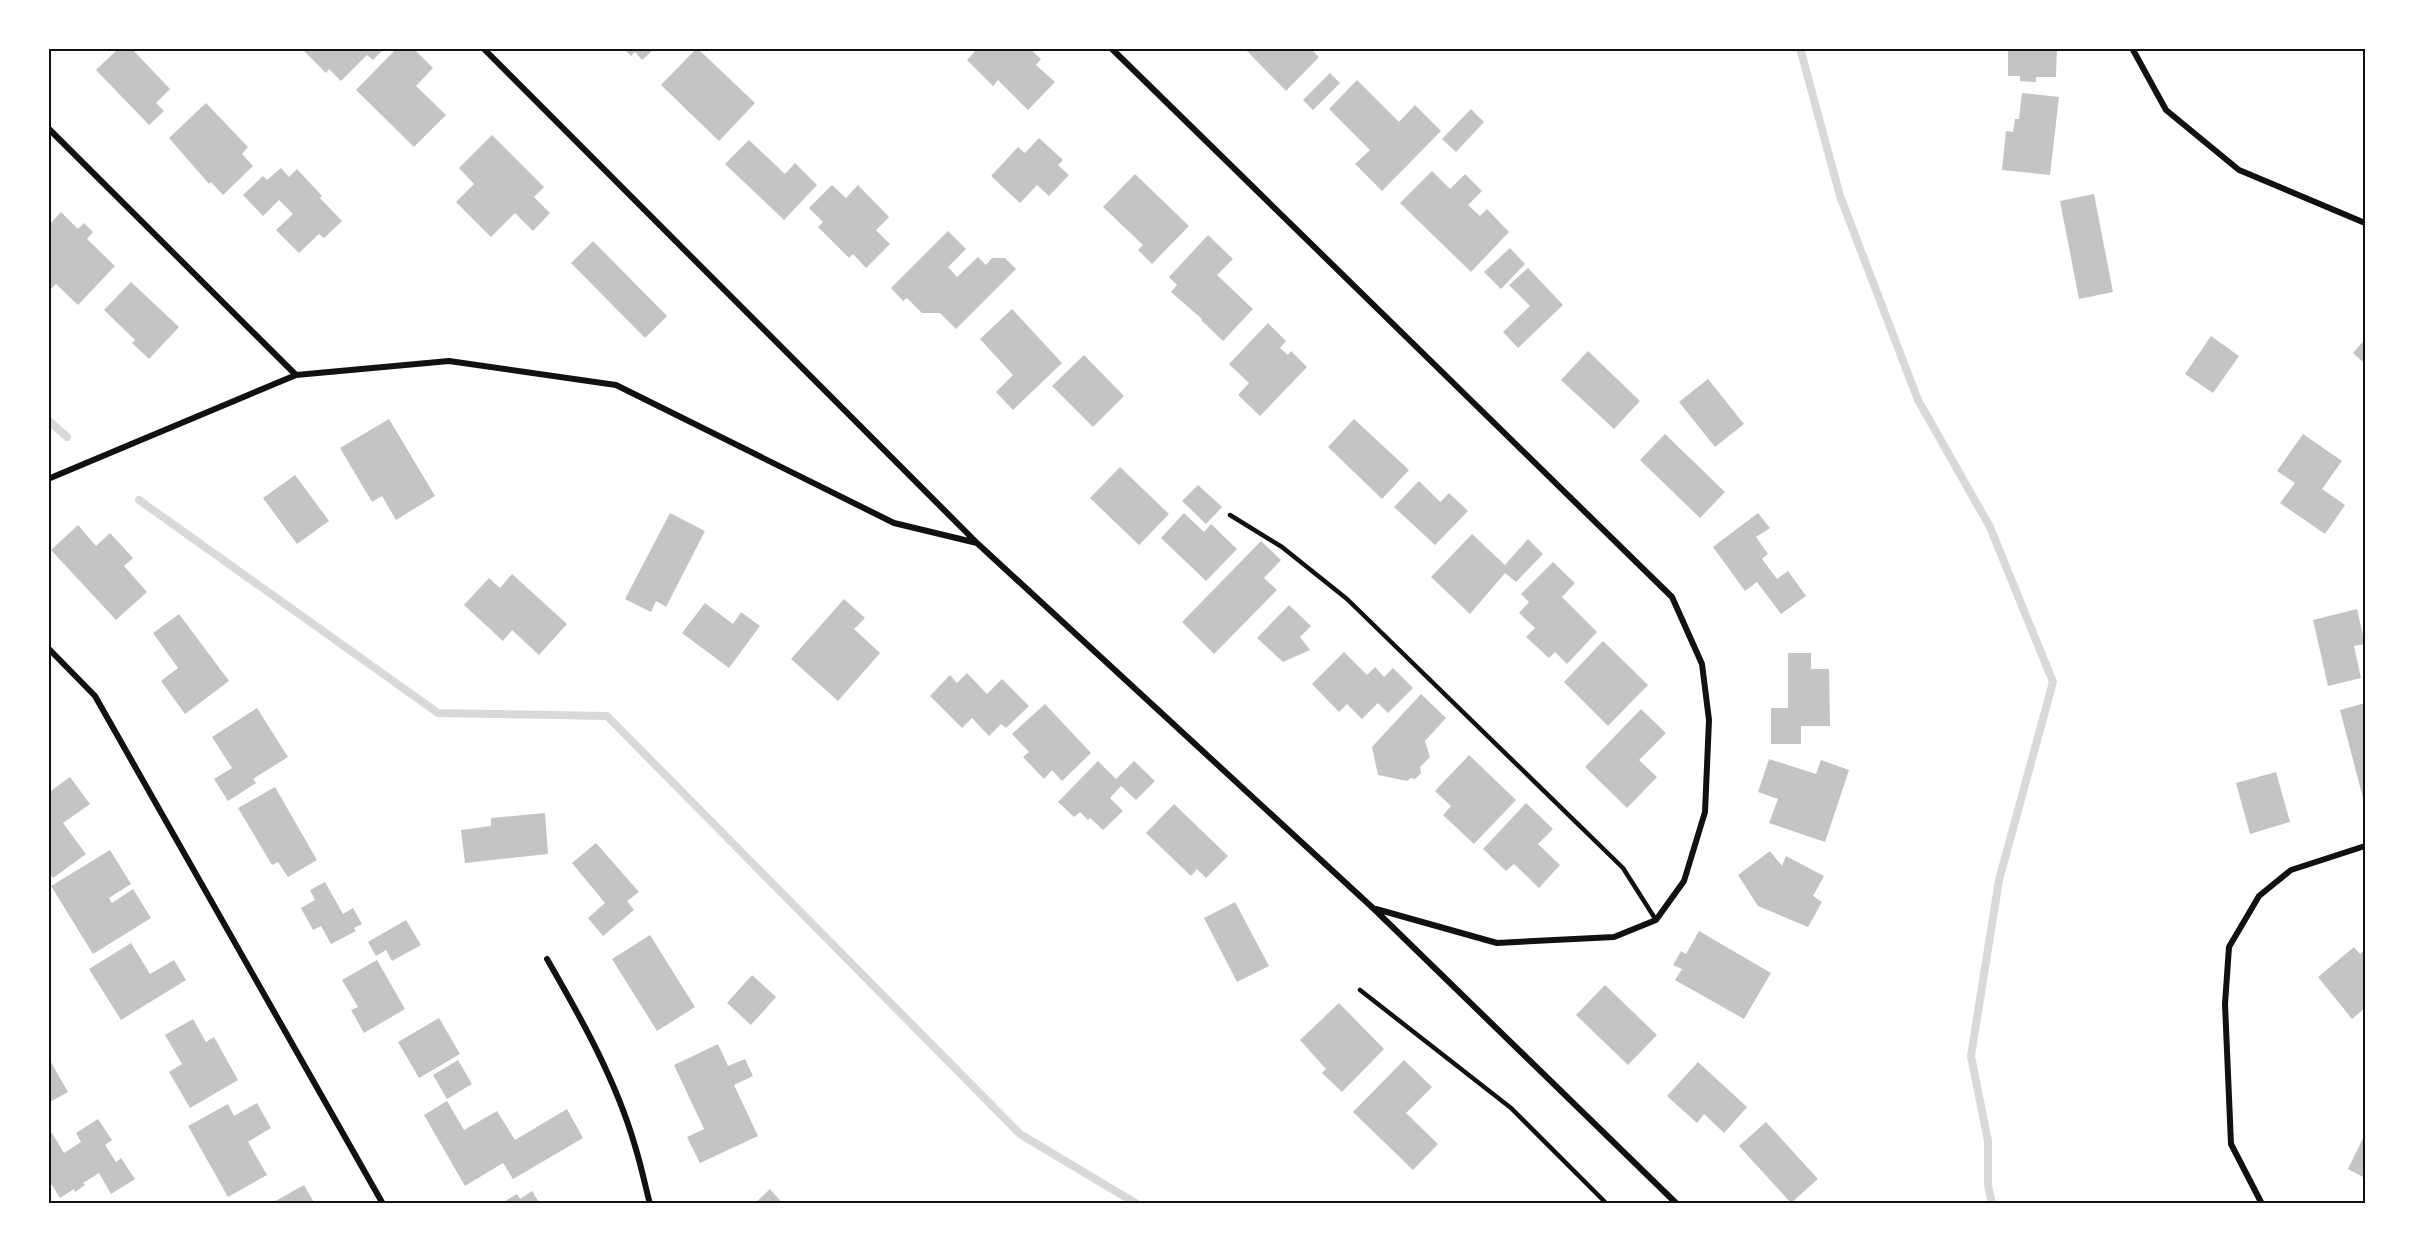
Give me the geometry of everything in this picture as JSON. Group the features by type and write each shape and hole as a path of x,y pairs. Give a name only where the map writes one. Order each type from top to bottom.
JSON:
{"street":[{"path":"483,48 977,543 1374,909 1677,1204"},
{"path":"1111,48 1672,597 1702,664 1709,720 1705,812 1684,881 1656,920 1614,937 1497,943 1374,909"},
{"path":"2132,48 2166,110 2239,170 2365,223"},
{"path":"48,128 296,375"},
{"path":"48,479 296,375 449,361 616,385 894,523 977,543"},
{"path":"48,648 95,696 383,1204"},
{"path":"2262,1204 2231,1144 2225,1004 2229,947 2259,897 2291,870 2365,846"},
{"path":"548,959 582,1020 615,1092 635,1144 650,1204"}],"lane":[{"path":"1230,515 1282,547 1347,599 1623,868 1656,920"},
{"path":"1360,990 1511,1108 1607,1204"}],"building":[{"path":"119,48 131,48 170,89 156,103 164,111 149,125 96,70"},
{"path":"301,48 385,48 373,60 367,55 341,81 329,69 326,73"},
{"path":"397,48 413,48 433,68 416,86 446,115 414,147 356,90"},
{"path":"623,48 655,48 642,60 635,52 631,56"},
{"path":"697,48 755,103 719,141 661,85"},
{"path":"978,48 1029,48 1041,59 1036,65 1055,82 1028,110 998,80 993,86 967,60"},
{"path":"1244,48 1310,48 1319,57 1286,91"},
{"path":"2008,48 2057,48 2056,77 2036,77 2036,82 2020,81 2020,76 2008,76"},
{"path":"1330,73 1340,83 1313,110 1303,100"},
{"path":"1357,80 1399,122 1415,105 1441,131 1382,191 1355,164 1370,150 1329,109"},
{"path":"2022,93 2059,97 2050,175 2002,170 2006,131 2013,132 2015,119 2019,119"},
{"path":"206,103 248,147 242,154 253,166 223,195 211,182 209,184 169,138"},
{"path":"1471,109 1484,122 1456,152 1442,139"},
{"path":"492,135 544,187 534,197 550,213 533,231 515,213 491,237 456,202 474,184 459,168"},
{"path":"1039,138 1063,160 1058,165 1069,175 1049,196 1037,185 1020,203 991,176 1018,147 1025,153"},
{"path":"749,140 785,174 795,163 817,185 784,220 725,164"},
{"path":"281,168 289,177 297,169 342,221 324,238 319,234 299,253 276,230 293,214 279,200 263,216 243,195 263,176 267,180"},
{"path":"1432,171 1450,189 1465,174 1482,191 1468,205 1480,216 1487,209 1509,232 1471,272 1400,203"},
{"path":"1135,174 1189,226 1152,264 1138,250 1143,245 1103,207"},
{"path":"832,185 846,198 858,185 889,217 876,230 890,244 866,268 853,254 849,258 818,227 823,222 809,208"},
{"path":"2094,194 2113,292 2079,299 2060,201"},
{"path":"61,212 78,229 84,223 93,232 87,239 115,266 78,305 56,284 51,289 48,286 48,226"},
{"path":"948,231 966,249 948,267 957,277 978,257 986,265 992,258 1005,258 1016,269 956,329 940,313 922,313 907,298 903,301 891,288"},
{"path":"1208,235 1233,259 1217,275 1253,309 1223,341 1171,292 1177,285 1169,277"},
{"path":"593,241 667,316 645,338 571,263"},
{"path":"1510,248 1525,264 1501,289 1484,272"},
{"path":"1528,268 1563,305 1518,348 1503,332 1530,306 1509,285"},
{"path":"131,282 179,327 149,359 132,343 135,340 104,310"},
{"path":"1012,309 1062,363 1013,410 996,392 1013,375 980,339"},
{"path":"1268,323 1286,341 1280,348 1288,355 1291,351 1307,367 1260,416 1238,395 1249,383 1229,364"},
{"path":"2211,336 2239,356 2213,393 2185,374"},
{"path":"2365,339 2365,364 2353,353"},
{"path":"1588,351 1640,401 1614,429 1561,380"},
{"path":"1084,355 1124,396 1093,427 1052,386"},
{"path":"1708,379 1744,424 1715,447 1679,402"},
{"path":"389,419 435,496 396,520 382,496 372,502 340,448"},
{"path":"1354,419 1409,470 1382,499 1328,447"},
{"path":"1665,434 1725,492 1700,518 1640,460"},
{"path":"2303,434 2342,461 2322,489 2345,505 2325,534 2280,503 2295,483 2277,471"},
{"path":"1120,467 1169,514 1139,545 1090,498"},
{"path":"295,475 329,521 297,544 263,498"},
{"path":"1419,481 1440,502 1449,493 1468,511 1435,545 1394,507"},
{"path":"1198,485 1222,507 1206,524 1182,501"},
{"path":"670,513 705,531 666,607 656,601 651,612 625,599"},
{"path":"1184,513 1204,532 1211,524 1237,549 1206,581 1161,538"},
{"path":"1758,513 1770,528 1756,537 1768,554 1762,559 1777,579 1788,571 1806,596 1781,614 1757,582 1745,591 1713,547"},
{"path":"78,525 96,546 110,533 133,558 124,566 147,592 116,620 51,550"},
{"path":"1472,534 1505,565 1528,539 1543,554 1516,582 1505,573 1470,614 1431,577"},
{"path":"1261,541 1281,560 1264,578 1277,590 1214,654 1182,622"},
{"path":"1553,562 1575,583 1562,597 1597,632 1567,664 1555,652 1549,658 1526,637 1535,628 1519,613 1529,602 1521,594"},
{"path":"512,574 567,624 539,655 512,630 503,641 464,605 489,578 500,588"},
{"path":"844,599 865,618 854,629 880,653 838,701 791,659"},
{"path":"705,603 733,624 741,612 760,626 729,668 682,633"},
{"path":"1289,605 1311,626 1300,637 1310,650 1283,662 1257,638"},
{"path":"2357,609 2365,644 2354,646 2361,678 2328,686 2313,620"},
{"path":"179,614 229,681 185,714 161,681 178,668 153,633"},
{"path":"1603,641 1648,685 1608,726 1564,682"},
{"path":"1344,652 1367,675 1375,667 1384,677 1393,668 1413,688 1388,713 1378,703 1362,719 1347,704 1339,712 1312,684"},
{"path":"1788,653 1811,653 1811,669 1829,669 1830,726 1801,726 1801,744 1771,744 1771,708 1788,708"},
{"path":"967,673 987,694 1002,679 1029,706 1006,728 1001,724 989,736 972,718 962,728 930,696 950,675 957,683"},
{"path":"1421,694 1446,718 1425,741 1430,757 1420,767 1421,773 1415,779 1411,778 1407,781 1378,775 1372,747"},
{"path":"2365,703 2365,802 2364,802 2340,710"},
{"path":"1045,704 1091,753 1062,781 1052,770 1044,779 1023,757 1029,752 1012,734"},
{"path":"257,708 288,757 253,779 256,783 228,801 214,779 232,768 212,737"},
{"path":"1641,709 1666,733 1639,760 1657,777 1627,808 1585,767"},
{"path":"1469,755 1516,800 1474,844 1443,815 1451,806 1435,791"},
{"path":"1769,759 1816,774 1821,760 1849,770 1825,842 1769,823 1778,799 1758,792"},
{"path":"1098,761 1116,779 1134,761 1155,781 1136,800 1121,786 1110,798 1123,811 1103,830 1080,812 1074,817 1058,802"},
{"path":"2276,772 2290,822 2250,834 2236,783"},
{"path":"70,777 90,804 63,823 86,854 53,878 48,871 48,793"},
{"path":"275,787 317,860 288,877 278,862 272,865 238,808"},
{"path":"1526,803 1553,829 1538,844 1560,865 1539,888 1514,864 1506,871 1483,849"},
{"path":"1174,804 1228,856 1206,878 1197,869 1191,876 1146,833"},
{"path":"545,813 548,854 465,863 461,830 491,826 491,818"},
{"path":"596,843 639,892 627,901 634,910 603,936 588,918 605,903 572,863"},
{"path":"110,850 131,884 109,898 112,903 133,889 151,918 93,954 51,886"},
{"path":"1770,851 1782,866 1786,856 1824,876 1813,896 1822,902 1808,927 1758,906 1738,875"},
{"path":"325,882 343,914 353,908 362,924 354,928 356,931 331,944 321,926 313,930 301,908 315,900 310,890"},
{"path":"1235,902 1269,966 1237,982 1204,918"},
{"path":"406,920 421,945 392,961 386,950 376,956 368,942"},
{"path":"1699,931 1771,973 1744,1019 1675,980 1682,969 1673,965 1681,951 1686,954"},
{"path":"650,935 695,1007 657,1031 612,959"},
{"path":"131,943 150,974 174,960 186,980 121,1020 89,969"},
{"path":"2354,947 2360,954 2365,949 2365,1008 2352,1019 2318,977"},
{"path":"377,960 405,1009 364,1033 351,1010 358,1007 342,980"},
{"path":"752,975 776,997 751,1025 727,1003"},
{"path":"1605,985 1657,1035 1628,1065 1576,1015"},
{"path":"1339,1003 1384,1049 1342,1092 1322,1073 1326,1069 1300,1040"},
{"path":"439,1018 460,1054 419,1078 398,1042"},
{"path":"193,1019 206,1042 214,1037 238,1080 190,1108 169,1072 182,1064 165,1035"},
{"path":"718,1044 728,1066 745,1059 753,1076 734,1085 758,1136 700,1163 687,1137 704,1129 674,1065"},
{"path":"48,1057 68,1092 48,1103"},
{"path":"458,1060 472,1084 447,1099 433,1075"},
{"path":"1404,1060 1432,1087 1406,1113 1438,1144 1413,1170 1353,1112"},
{"path":"1698,1062 1747,1107 1724,1133 1704,1114 1697,1123 1667,1096"},
{"path":"447,1101 464,1130 497,1111 515,1140 567,1109 583,1138 513,1179 503,1163 465,1186 424,1115"},
{"path":"257,1103 271,1128 248,1142 267,1175 228,1197 188,1126 228,1104 234,1116"},
{"path":"98,1119 112,1140 105,1145 116,1162 121,1158 135,1179 111,1194 99,1173 83,1183 85,1185 75,1192 74,1189 60,1198 48,1179 48,1135 52,1133 64,1153 81,1142 76,1133"},
{"path":"1766,1122 1818,1179 1791,1203 1739,1146"},
{"path":"2365,1134 2365,1178 2348,1169"},
{"path":"304,1185 315,1204 270,1204"},
{"path":"770,1189 783,1204 754,1204"},
{"path":"532,1191 540,1204 500,1204 517,1194 520,1199"}],"waterway":[{"path":"1800,48 1840,196 1918,400 1990,527 2053,682 1999,880 1971,1056 1988,1141 1988,1185 1992,1204"},
{"path":"48,420 67,437"},
{"path":"139,500 438,713 607,716 1020,1134 1137,1204"}]}
